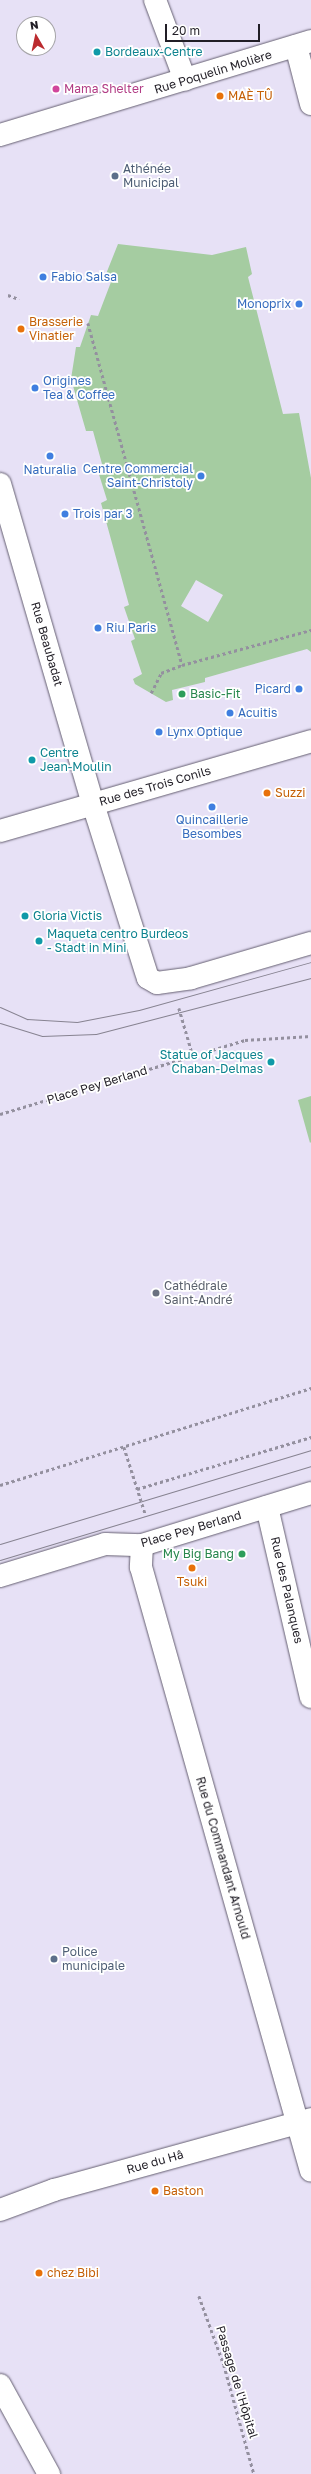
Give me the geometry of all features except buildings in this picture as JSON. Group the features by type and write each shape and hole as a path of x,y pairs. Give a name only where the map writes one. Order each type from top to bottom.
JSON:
{"street":[{"path":"155,0 185,80"},
{"path":"304,44 311,104"},
{"name":"Rue Poquelin Molière","path":"0,135 304,44"},
{"name":"Rue Beaubadat","path":"0,484 93,804 141,960 148,978 158,983 172,983"},
{"name":"Rue des Trois Conils","path":"0,831 311,741"},
{"path":"172,983 311,942"},
{"name":"Place Pey Berland","path":"0,1576 105,1544 148,1543 311,1493"},
{"name":"Rue des Palanques","path":"267,1507 311,1697"},
{"name":"Rue du Commandant Arnould","path":"148,1543 141,1567 304,2121 311,2171"},
{"name":"Rue du Hâ","path":"0,2210 54,2190 304,2121"},
{"path":"0,2385 49,2474"}],"path":[{"path":"8,295 19,299"},
{"path":"88,323 91,325 182,665"},
{"path":"151,693 161,673 182,665 311,630"},
{"path":"172,983 193,1056"},
{"name":"Place Pey Berland","path":"0,1114 245,1040 311,1036"},
{"path":"0,1485 310,1387"},
{"path":"138,1489 311,1437"},
{"path":"124,1447 138,1489 148,1543"},
{"name":"Passage de l'Hôpital","path":"200,2296 224,2365 254,2474"}],"green space":[{"path":"118,244 212,255 246,247 252,274 248,277 283,414 299,413 311,478 311,652 307,649 205,678 205,682 172,690 173,700 166,702 135,684 133,679 142,674 131,641 135,639 124,607 129,605 101,503 107,500 97,468 102,464 93,431 86,431 71,379 76,347 80,347 91,315 98,316 111,282 104,279","holes":["196,580 223,595 208,622 181,606"]},
{"path":"311,1096 311,1142 310,1143 298,1100"}],"tram line":[{"path":"0,1007 27,1019 77,1022 139,1010 311,962"},
{"path":"0,1023 42,1036 96,1034 311,978"},
{"path":"0,1544 311,1450"},
{"path":"0,1560 311,1466"}],"place":[{"name":"Bordeaux-Centre","path":"97,52"},
{"name":"Mama Shelter","path":"56,89"},
{"name":"MAÈ TÛ","path":"220,96"},
{"name":"Athénée Municipal","path":"115,176"},
{"name":"Fabio Salsa","path":"43,277"},
{"name":"Monoprix","path":"299,304"},
{"name":"Brasserie Vinatier","path":"21,329"},
{"name":"Origines Tea & Coffee","path":"35,388"},
{"name":"Naturalia","path":"50,456"},
{"name":"Centre Commercial Saint-Christoly","path":"201,476"},
{"name":"Trois par 3","path":"65,514"},
{"name":"Riu Paris","path":"98,628"},
{"name":"Picard","path":"299,689"},
{"name":"Basic-Fit","path":"182,694"},
{"name":"Acuitis","path":"230,713"},
{"name":"Lynx Optique","path":"159,732"},
{"name":"Centre Jean-Moulin","path":"32,760"},
{"name":"Suzzi","path":"267,793"},
{"name":"Quincaillerie Besombes","path":"212,807"},
{"name":"Gloria Victis","path":"25,916"},
{"name":"Maqueta centro Burdeos - Stadt in Mini","path":"39,941"},
{"name":"Statue of Jacques Chaban-Delmas","path":"271,1062"},
{"name":"Cathédrale Saint-André","path":"156,1293"},
{"name":"My Big Bang","path":"242,1554"},
{"name":"Tsuki","path":"192,1568"},
{"name":"Police municipale","path":"54,1959"},
{"name":"Baston","path":"155,2191"},
{"name":"chez Bibi","path":"39,2273"}]}
